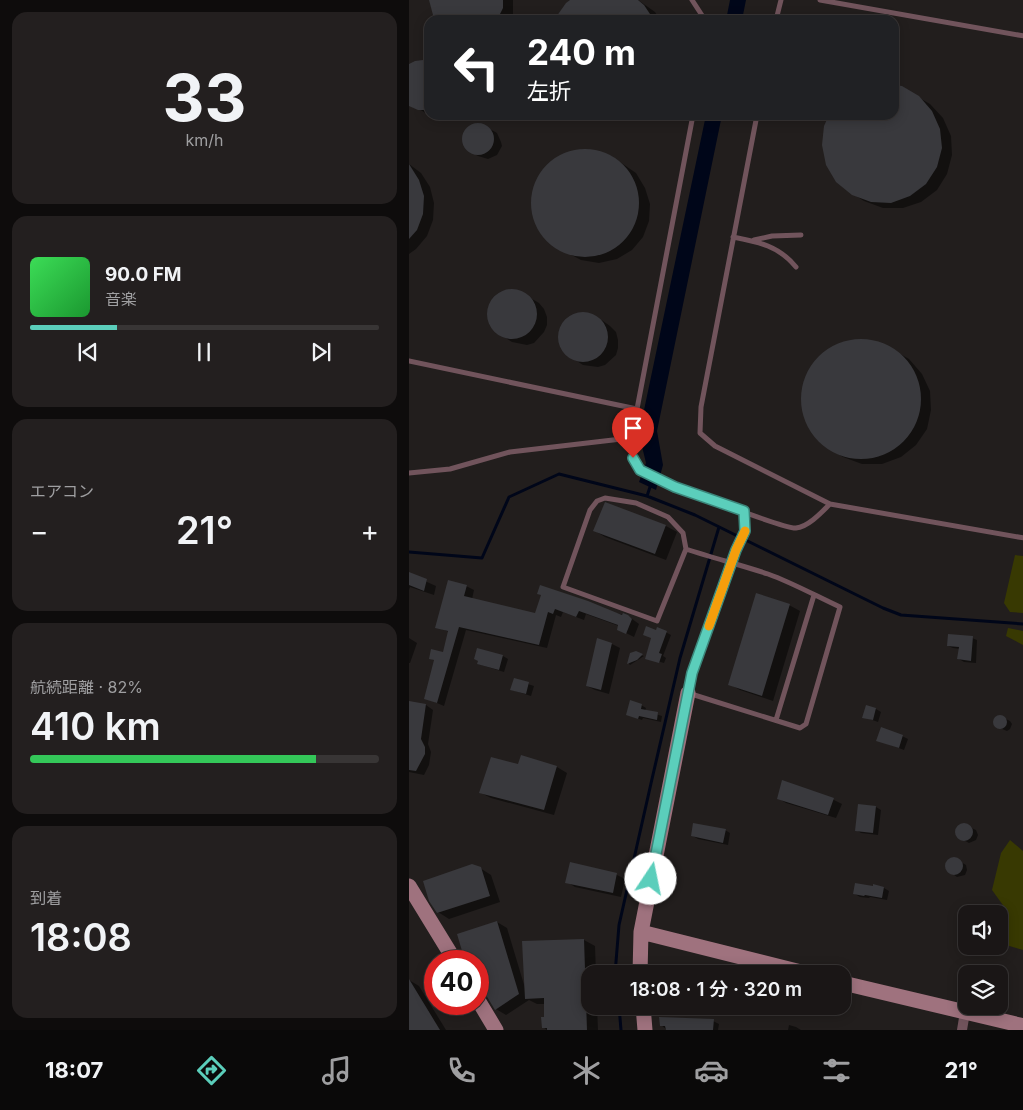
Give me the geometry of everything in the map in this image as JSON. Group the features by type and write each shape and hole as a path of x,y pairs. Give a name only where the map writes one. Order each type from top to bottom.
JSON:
{"street":[{"path":"640,965 641,932 688,693"},
{"path":"409,886 448,950"},
{"path":"641,932 773,965"},
{"path":"851,985 958,1010"},
{"path":"487,1015 496,1030"},
{"path":"644,1015 645,1030"},
{"path":"962,1030 964,1015"},
{"path":"977,1015 1023,1026"}],"lane":[{"path":"692,0 702,15"},
{"path":"777,15 781,0"},
{"path":"820,0 1023,36"},
{"path":"692,120 630,438 633,458 640,470 675,487 744,511 774,524 797,528 814,519 830,504"},
{"path":"756,120 701,407 700,433 715,446 830,504 1023,538"},
{"path":"753,241 773,236 801,235"},
{"path":"733,237 753,241 781,252 796,267"},
{"path":"409,361 637,409"},
{"path":"409,474 451,469 510,452 630,438"},
{"path":"605,498 636,503 667,517 683,533 686,549 657,621 563,587 590,510 597,501 605,498"},
{"path":"686,549 714,558 731,563 770,575 839,608 806,724 800,728 688,693 692,673 731,563 745,531 744,511"},
{"path":"776,720 814,595"}],"shaded area":[{"path":"1015,555 1023,556 1023,613 1010,612 1004,603"},
{"path":"1008,628 1023,631 1023,645 1006,636"},
{"path":"1010,840 1023,851 1023,950 1008,946 1008,905 1003,905 992,890 1001,853"}],"water":[{"path":"730,0 746,0 743,15 727,15"},
{"path":"705,120 721,120 657,431 663,465 656,490 639,482 646,463 639,434"}],"building":[{"path":"429,0 503,0 503,8 500,15 433,15"},
{"path":"570,0 638,0 651,15 558,15"},
{"path":"424,60 424,110 418,110 409,106 409,64"},
{"path":"899,86 902,86 919,96 932,111 940,129 942,148 937,167 926,184 910,196 891,203 871,202 852,195 836,182 826,165 822,145 824,126 827,120 899,120"},
{"path":"478,123 484,124 489,128 493,133 493,145 489,150 484,154 478,155 472,154 467,150 463,145 462,139 463,133 467,128 472,124"},
{"path":"585,149 606,153 623,165 635,182 639,203 635,224 623,241 606,253 585,257 564,253 547,241 535,224 531,203 535,182 547,165 564,153"},
{"path":"409,164 419,180 424,196 423,214 417,230 409,239"},
{"path":"512,289 522,291 530,296 535,304 537,314 535,324 530,332 522,337 512,339 502,337 494,332 489,324 487,314 489,304 494,296 502,291"},
{"path":"583,312 593,314 601,319 606,327 608,337 606,347 601,355 593,360 583,362 573,360 565,355 560,347 558,337 560,327 565,319 573,314"},
{"path":"861,339 873,340 884,344 894,349 903,357 911,366 916,376 920,387 920,411 916,422 911,432 903,441 894,449 884,454 873,458 861,459 849,458 838,454 828,449 819,441 811,432 806,422 802,411 801,399 802,387 806,376 811,366 819,357 828,349 838,344 849,340"},
{"path":"605,502 666,525 655,554 593,531"},
{"path":"409,572 427,579 424,591 409,585"},
{"path":"448,580 467,585 464,596 535,613 541,595 537,594 540,585 622,615 623,613 632,619 626,634 617,630 618,625 579,611 576,617 555,609 553,614 548,612 539,645 459,627 437,703 424,699 434,660 429,659 431,649 443,652 448,631 435,628"},
{"path":"756,593 790,604 762,696 728,685"},
{"path":"646,626 656,630 657,627 667,631 659,653 662,654 659,663 645,659 651,638 643,635"},
{"path":"948,634 973,636 971,661 957,659 959,647 947,646"},
{"path":"597,638 612,643 601,690 586,686"},
{"path":"477,648 503,655 499,670 477,664 478,661 474,659"},
{"path":"636,651 643,654 637,660 627,664 630,653"},
{"path":"514,678 529,682 526,694 510,690"},
{"path":"630,700 642,704 641,709 658,712 657,720 639,716 638,719 626,715"},
{"path":"409,701 426,704 421,739 425,747 425,754 416,771 409,770"},
{"path":"866,705 876,708 873,720 862,718"},
{"path":"997,715 1003,715 1007,722 1003,729 997,729 993,725 993,719"},
{"path":"881,727 903,735 899,748 876,741"},
{"path":"521,755 557,766 544,810 479,793 491,757 518,764"},
{"path":"782,780 834,798 828,815 777,799"},
{"path":"858,804 876,806 873,833 855,831"},
{"path":"693,823 726,829 723,843 691,836"},
{"path":"964,823 970,826 973,832 970,838 964,841 958,838 955,832 958,826"},
{"path":"954,857 960,860 963,866 960,872 954,875 948,872 945,866 948,860"},
{"path":"570,862 617,873 613,893 565,883"},
{"path":"472,864 481,867 490,896 437,913 429,901 423,881"},
{"path":"855,883 884,887 882,898 853,894"},
{"path":"497,921 519,994 495,1010 489,1000 489,950 462,950 457,934"},
{"path":"584,939 585,965 581,965 581,1015 587,1015 587,1030 547,1030 547,1028 542,1028 541,1017 544,1017 544,998 525,999 522,941"},
{"path":"409,979 424,1004 424,1015 431,1015 440,1030 409,1030"},
{"path":"659,1017 714,1019 713,1030 666,1030 665,1026 660,1026"}],"waterway":[{"path":"409,552 482,558 509,497 559,474 647,496 695,515 883,608 901,615 1024,624"},
{"path":"647,496 651,484"},
{"path":"616,965 619,925 680,658 719,527"},
{"path":"620,1015 621,1030"}],"slow traffic":[{"path":"709,626 736,550 745,531"}],"route":[{"path":"633,458 640,470 675,487 744,511 745,531 736,550 692,673 651,879"}]}
